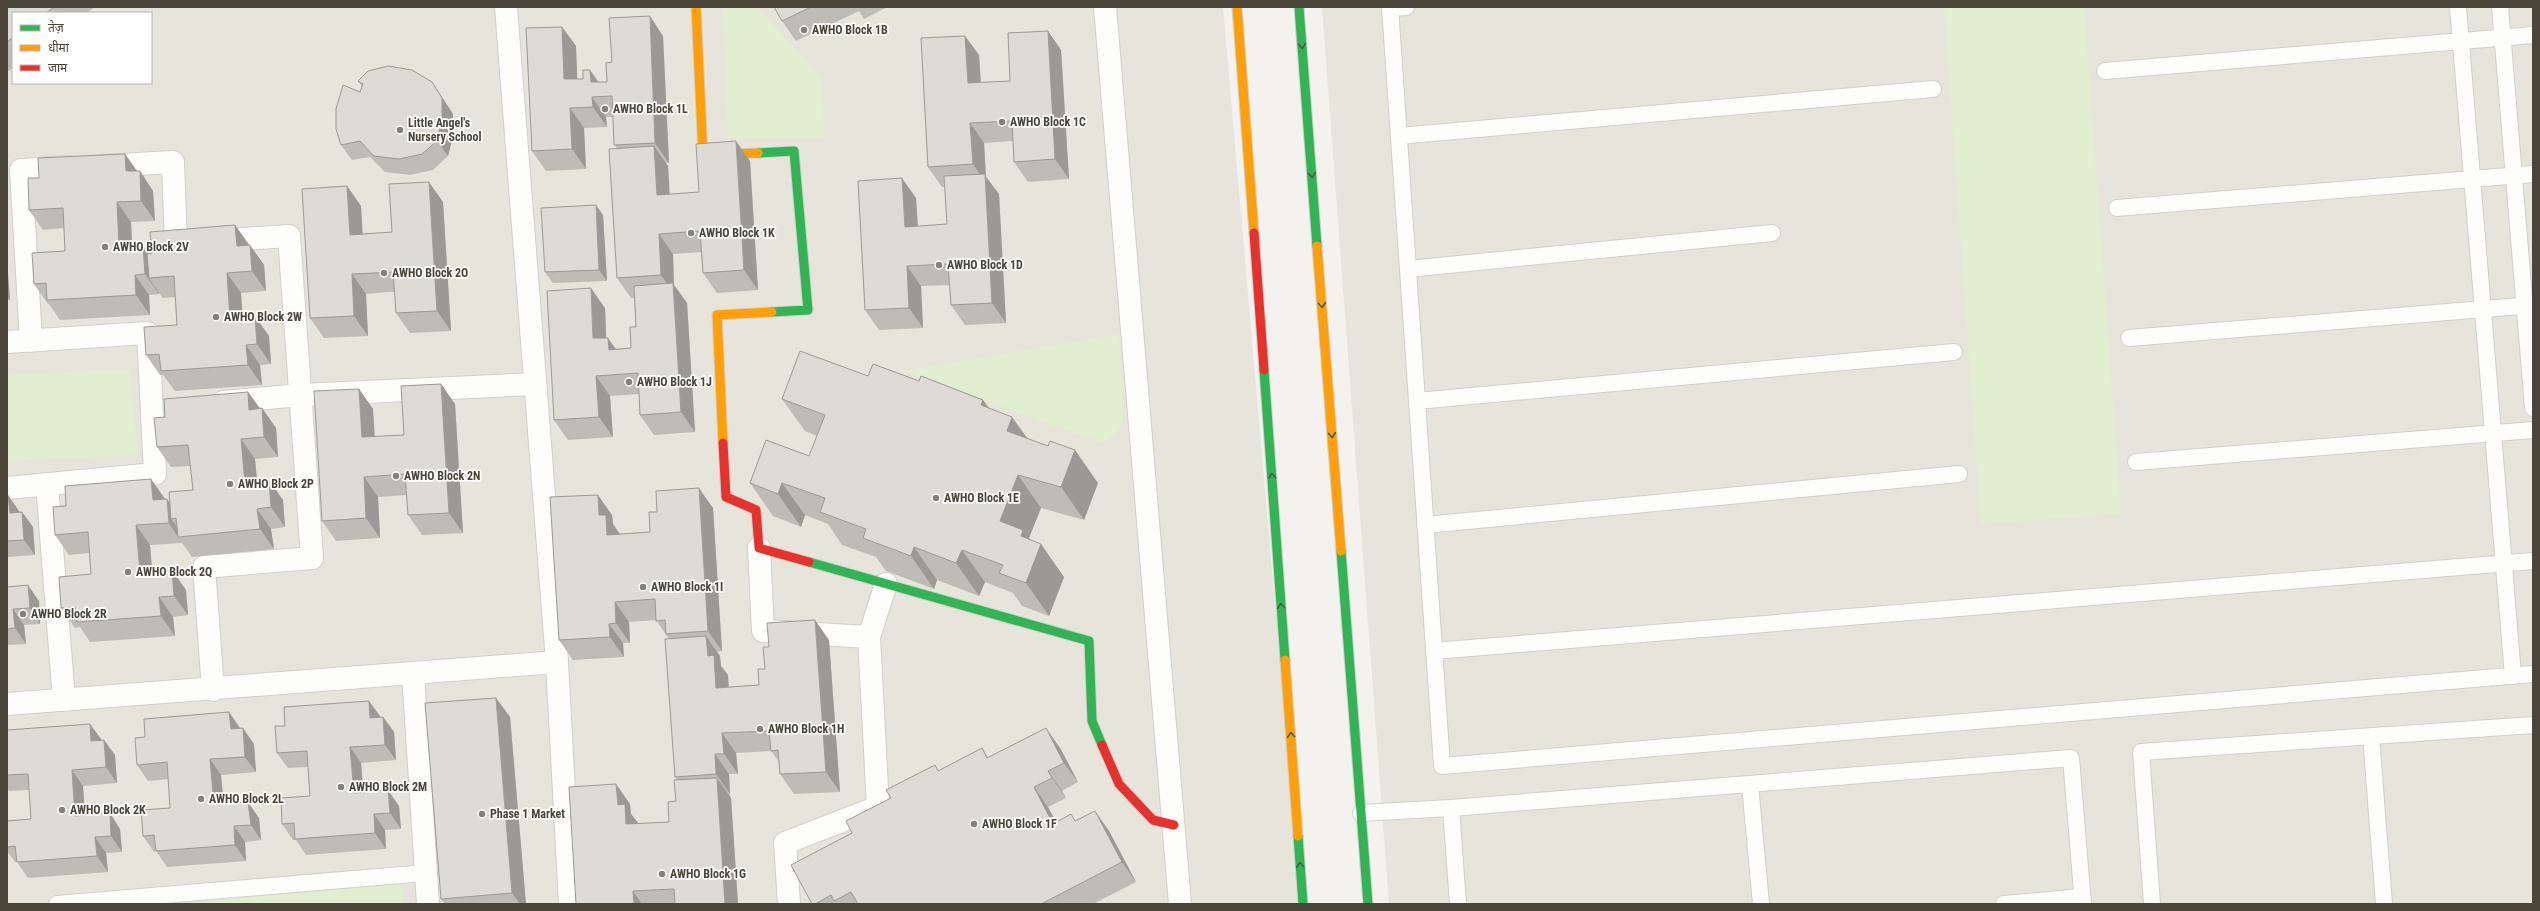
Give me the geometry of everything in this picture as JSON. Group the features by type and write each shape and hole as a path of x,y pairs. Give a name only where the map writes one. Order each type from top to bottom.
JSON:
{"street":[{"path":"506,7 557,662 570,904"},
{"path":"696,7 703,156 794,151 808,310 717,315 726,497 756,510 763,631 869,637"},
{"path":"1105,7 1180,904"},
{"path":"1237,7 1303,904"},
{"path":"1299,7 1368,904"},
{"path":"30,340 21,170 173,162 176,243 289,236 312,558 204,567 213,690"},
{"path":"7,342 148,333 155,474 7,488"},
{"path":"199,404 300,395 535,384"},
{"path":"152,408 176,406"},
{"path":"46,484 64,700"},
{"path":"759,548 1089,641 1092,721 1119,784 1153,820 1174,825"},
{"path":"789,904 785,843 878,807 869,637 886,584"},
{"path":"7,704 213,690 557,662"},
{"path":"413,673 428,904"}],"lane":[{"path":"1395,7 1399,136 1442,766 2533,674"},
{"path":"2458,7 2514,676"},
{"path":"2500,7 2514,176 2529,305 2533,408"},
{"path":"2106,71 2533,36"},
{"path":"1399,136 1933,90"},
{"path":"2116,208 2533,174"},
{"path":"1408,269 1772,233"},
{"path":"2128,338 2529,305"},
{"path":"1417,401 1954,352"},
{"path":"2136,462 2533,430"},
{"path":"1425,525 1959,474"},
{"path":"1434,651 2533,561"},
{"path":"2152,904 2141,752 2533,725"},
{"path":"2371,736 2384,904"},
{"path":"1361,814 2071,758 2083,901 2004,904"},
{"path":"1750,784 1761,904"},
{"path":"1450,808 1458,904"},
{"path":"57,904 425,873"}],"shaded area":[{"path":"7,7 1223,7 1301,904 7,904"},
{"path":"1322,7 2533,7 2533,904 1389,904"}],"green space":[{"path":"723,7 757,7 821,77 825,138 728,139"},
{"path":"1944,7 2084,7 2121,514 1981,524"},
{"path":"1119,334 1124,419 1117,433 1102,443 903,371"},
{"path":"129,369 138,455 7,461 7,375"},
{"path":"401,883 404,904 182,904"}],"building":[{"path":"7,7 54,7 47,12 12,12 12,38 7,42"},
{"path":"774,7 811,7 782,21"},
{"path":"650,16 655,143 614,145 612,96 592,97 593,107 570,108 572,149 532,151 526,28 562,27 564,79 583,79 583,70 590,70 591,82 607,82 606,63 612,62 609,18"},
{"name":"AWHO Block 1C","path":"1048,31 1055,159 1014,162 1012,121 970,123 973,164 928,167 921,38 965,36 968,83 1010,81 1008,33"},
{"name":"Little Angel's Nursery School","path":"388,66 412,70 432,82 442,98 442,120 437,141 422,154 399,159 374,156 360,141 341,145 336,129 336,109 343,85 360,92 363,84 358,81 368,71"},
{"name":"AWHO Block 1K","path":"736,141 744,270 703,273 700,231 659,234 661,275 617,278 609,149 654,146 657,195 699,192 696,144"},
{"name":"AWHO Block 2V","path":"125,154 126,171 140,171 141,201 117,202 119,246 143,245 145,274 135,275 136,295 47,300 46,283 34,284 32,253 65,251 63,208 29,210 28,178 39,178 38,158"},
{"name":"AWHO Block 1D","path":"985,174 992,303 951,305 948,264 907,266 909,308 865,310 858,181 902,178 905,227 947,224 944,176"},
{"name":"AWHO Block 2O","path":"429,182 437,311 396,313 393,272 352,274 354,316 310,318 302,189 347,186 350,235 392,232 389,184"},
{"path":"596,205 599,270 545,272 541,208"},
{"name":"AWHO Block 2W","path":"235,225 237,246 250,245 252,271 227,273 230,318 255,316 257,344 246,345 248,365 161,371 159,354 146,355 144,327 177,325 174,276 149,278 147,254 152,253 150,232"},
{"name":"AWHO Block 1J","path":"673,283 681,412 640,415 638,373 596,376 599,417 554,420 547,291 591,288 593,338 608,338 609,350 631,348 630,327 636,327 634,286"},
{"name":"AWHO Block 1E","path":"800,351 868,376 873,364 919,381 921,376 983,400 981,405 1012,417 1007,431 1048,446 1050,441 1075,450 1061,487 1018,475 1000,521 1023,530 1021,536 1041,544 1026,583 999,573 1003,565 962,550 956,563 914,547 911,556 863,538 866,529 820,512 825,498 782,483 778,494 750,483 766,440 809,456 825,415 782,399"},
{"name":"AWHO Block 2N","path":"441,384 449,513 408,515 405,474 364,477 366,518 322,521 314,391 359,389 362,437 404,435 401,386"},
{"name":"AWHO Block 2P","path":"248,392 249,410 262,408 264,437 241,439 245,483 269,480 271,507 257,509 260,529 178,537 176,518 171,519 169,492 193,490 188,445 157,447 154,418 165,417 164,399"},
{"name":"AWHO Block 2Q","path":"151,479 153,500 167,499 169,523 136,525 140,572 172,570 174,596 159,597 161,616 77,622 75,607 61,608 59,577 91,574 88,532 55,535 53,507 66,506 65,486"},
{"name":"AWHO Block 1I","path":"699,488 708,631 666,634 665,620 656,621 655,599 615,602 616,623 609,624 610,637 559,640 550,497 598,495 599,515 606,515 607,535 650,532 649,512 657,512 656,491"},
{"path":"7,495 10,513 22,512 24,540 7,541"},
{"path":"28,585 30,608 13,609 15,628 7,629 7,587"},
{"name":"AWHO Block 1H","path":"815,620 826,772 780,774 778,750 771,751 769,731 722,733 724,754 715,754 716,774 675,777 665,639 706,636 708,656 714,655 716,688 759,685 758,669 765,669 763,647 769,647 767,623"},
{"name":"Phase 1 Market","path":"496,698 512,893 441,899 425,703"},
{"name":"AWHO Block 2M","path":"369,701 370,718 383,717 385,745 350,747 354,793 388,790 390,813 374,814 375,833 295,839 294,823 282,824 281,798 310,796 307,751 277,753 275,726 285,726 284,707"},
{"name":"AWHO Block 2L","path":"229,712 231,729 243,728 245,757 210,759 214,804 248,802 251,825 234,826 235,845 156,851 154,835 143,836 141,810 170,808 167,762 137,765 135,738 145,737 144,719"},
{"name":"AWHO Block 2K","path":"90,724 91,741 104,740 106,767 72,770 75,816 110,813 111,836 95,837 97,856 17,862 15,846 7,847 7,821 31,819 28,774 7,775 7,730"},
{"name":"AWHO Block 1F","path":"1046,728 1064,763 1048,771 1052,778 1034,787 1053,824 1071,814 1075,821 1095,811 1122,862 1041,904 858,904 851,892 834,901 831,895 815,904 812,904 791,865 852,833 846,821 891,798 886,790 935,765 938,771 982,748 987,758"},
{"name":"AWHO Block 1G","path":"717,778 725,904 675,904 674,889 633,891 634,904 576,904 569,787 616,784 618,805 625,804 626,824 669,822 668,802 676,801 674,780"}],"traffic: fast":[{"path":"1299,7 1317,246"},
{"path":"758,153 794,151 808,310 772,312"},
{"path":"1264,370 1285,660"},
{"path":"1341,551 1368,904"},
{"path":"809,562 1089,641 1092,721 1102,745"},
{"path":"1298,836 1303,904"}],"traffic: slow":[{"path":"696,7 703,155 758,153"},
{"path":"1237,7 1254,233"},
{"path":"1317,246 1341,551"},
{"path":"723,443 717,315 772,312"},
{"path":"1285,660 1298,836"}],"traffic: jam":[{"path":"1254,233 1264,370"},
{"path":"723,443 726,497 756,510 759,548 809,562"},
{"path":"1102,745 1119,784 1153,820 1174,825"}],"place":[{"name":"AWHO Block 1B","path":"804,30"},
{"name":"AWHO Block 1L","path":"605,109"},
{"name":"AWHO Block 1C","path":"1002,122"},
{"name":"Little Angel's Nursery School","path":"400,130"},
{"name":"AWHO Block 1K","path":"691,233"},
{"name":"AWHO Block 2V","path":"105,247"},
{"name":"AWHO Block 1D","path":"939,265"},
{"name":"AWHO Block 2O","path":"384,273"},
{"name":"AWHO Block 2W","path":"216,317"},
{"name":"AWHO Block 1J","path":"629,382"},
{"name":"AWHO Block 2N","path":"396,476"},
{"name":"AWHO Block 2P","path":"230,484"},
{"name":"AWHO Block 1E","path":"936,498"},
{"name":"AWHO Block 2Q","path":"128,572"},
{"name":"AWHO Block 1I","path":"643,587"},
{"name":"AWHO Block 2R","path":"23,614"},
{"name":"AWHO Block 1H","path":"760,729"},
{"name":"AWHO Block 2M","path":"341,787"},
{"name":"AWHO Block 2L","path":"201,799"},
{"name":"AWHO Block 2K","path":"62,810"},
{"name":"Phase 1 Market","path":"482,814"},
{"name":"AWHO Block 1F","path":"974,824"},
{"name":"AWHO Block 1G","path":"662,874"}]}
